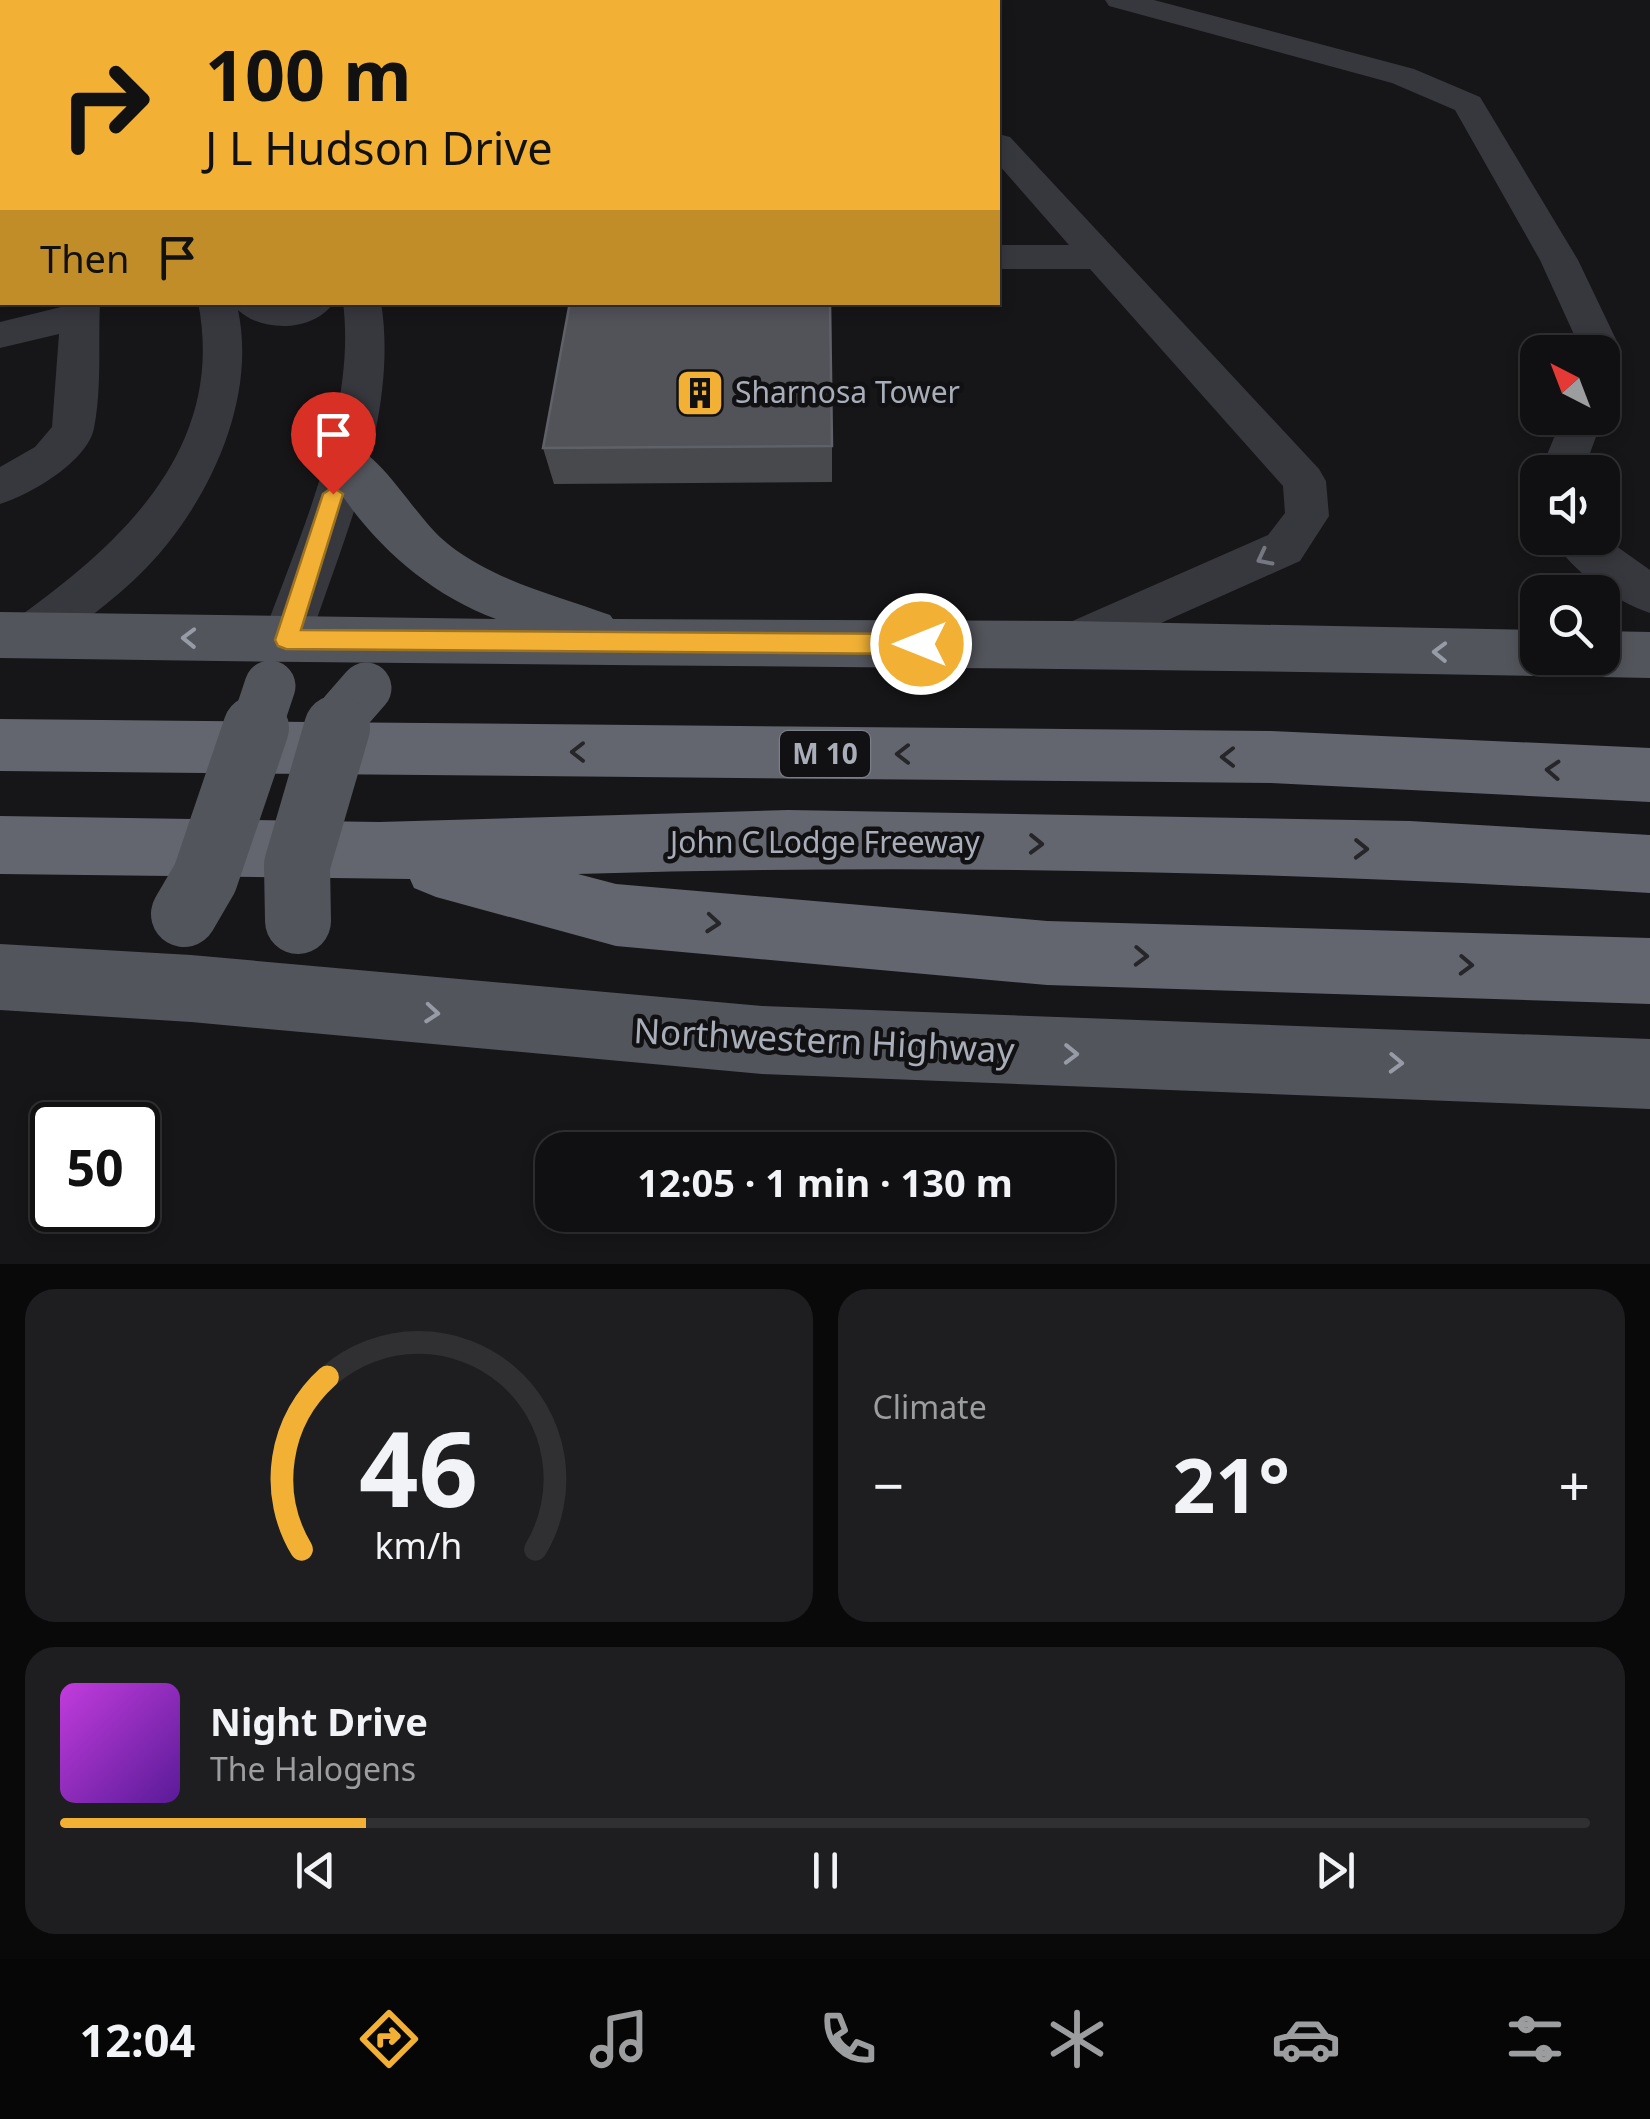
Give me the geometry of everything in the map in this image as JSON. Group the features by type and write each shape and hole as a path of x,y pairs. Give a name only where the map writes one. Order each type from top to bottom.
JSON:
{"highway":[{"name":"M 10","path":"0,744 1271,757 1650,775"},
{"name":"John C Lodge Freeway","path":"0,845 379,851 788,840 1410,850 1650,864"},
{"path":"379,851 616,915 1048,953 1650,971"}],"main road":[{"path":"344,460 404,534 445,570 470,584 617,641"},
{"path":"15,635 278,663 443,642 1068,644 1520,653"},
{"path":"335,1004 306,961 298,921 297,865 330,742 345,712 366,688 399,663 443,642"},
{"path":"1620,654 1650,655"},
{"path":"110,981 156,947 184,914 205,878 278,663"},
{"name":"Northwestern Highway","path":"0,977 110,981 335,1004 874,1047 1650,1074"}],"street":[{"path":"1120,0 1403,76 1468,104 1559,260 1594,335"},
{"path":"1000,146 1304,480 1307,516 1284,548 1068,644"},
{"path":"1000,257 1101,258"},
{"path":"15,635 111,574 148,537 182,494 200,454 218,396 224,352 216,305"},
{"path":"256,305 266,313 282,315 308,305"},
{"path":"278,663 359,404 367,353 362,305"},
{"path":"0,335 80,309 73,432 50,458 0,488"},
{"path":"1593,555 1650,594"}],"building":[{"name":"Sharnosa Tower","path":"569,305 830,305 832,446 543,448"}],"place":[{"name":"Sharnosa Tower","path":"700,393"}],"route":[{"path":"333,494 286,640 921,644"}]}
